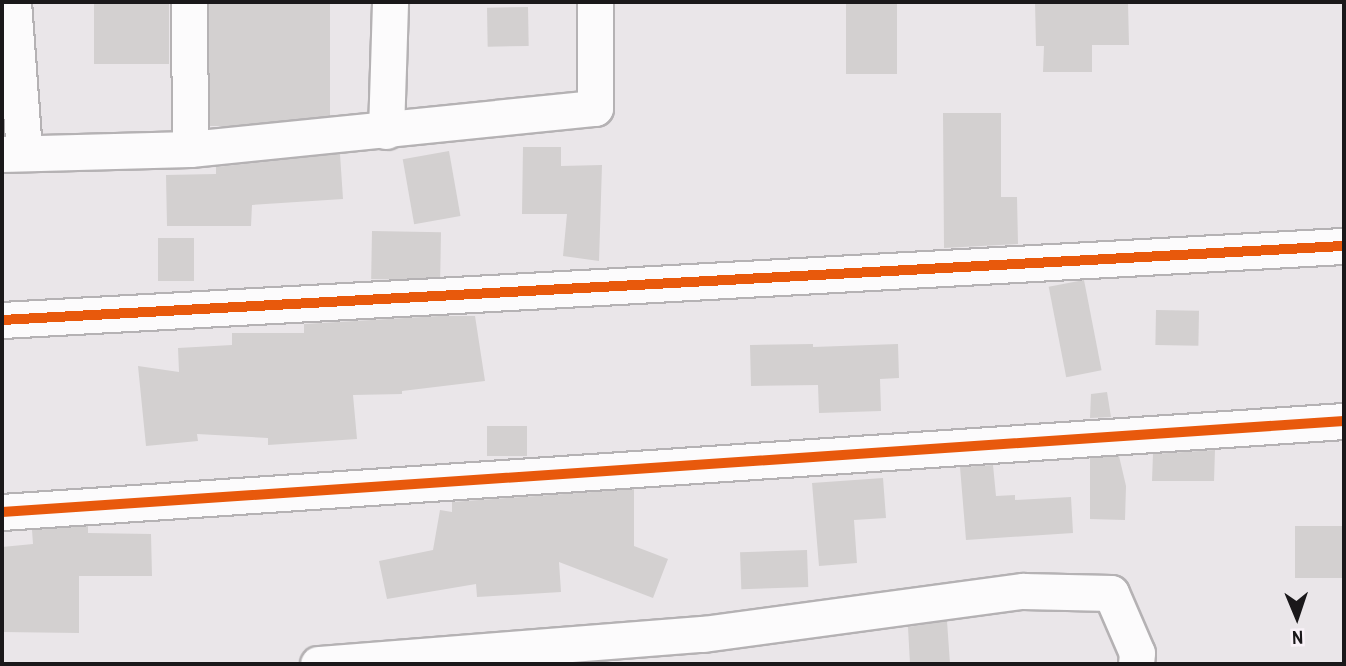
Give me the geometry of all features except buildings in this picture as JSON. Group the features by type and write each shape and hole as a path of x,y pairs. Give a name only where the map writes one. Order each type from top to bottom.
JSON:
{"street":[{"path":"13,2 13,153 190,149 595,108 595,2"},
{"path":"189,2 190,149"},
{"path":"386,131 390,2"},
{"path":"2,320 1344,246"},
{"path":"2,512 1344,421"},
{"path":"318,664 702,649 1023,592 1111,593 1137,653 1136,664"}],"cycle path":[{"path":"2,320 1344,246"},
{"path":"2,512 1344,421"}]}
